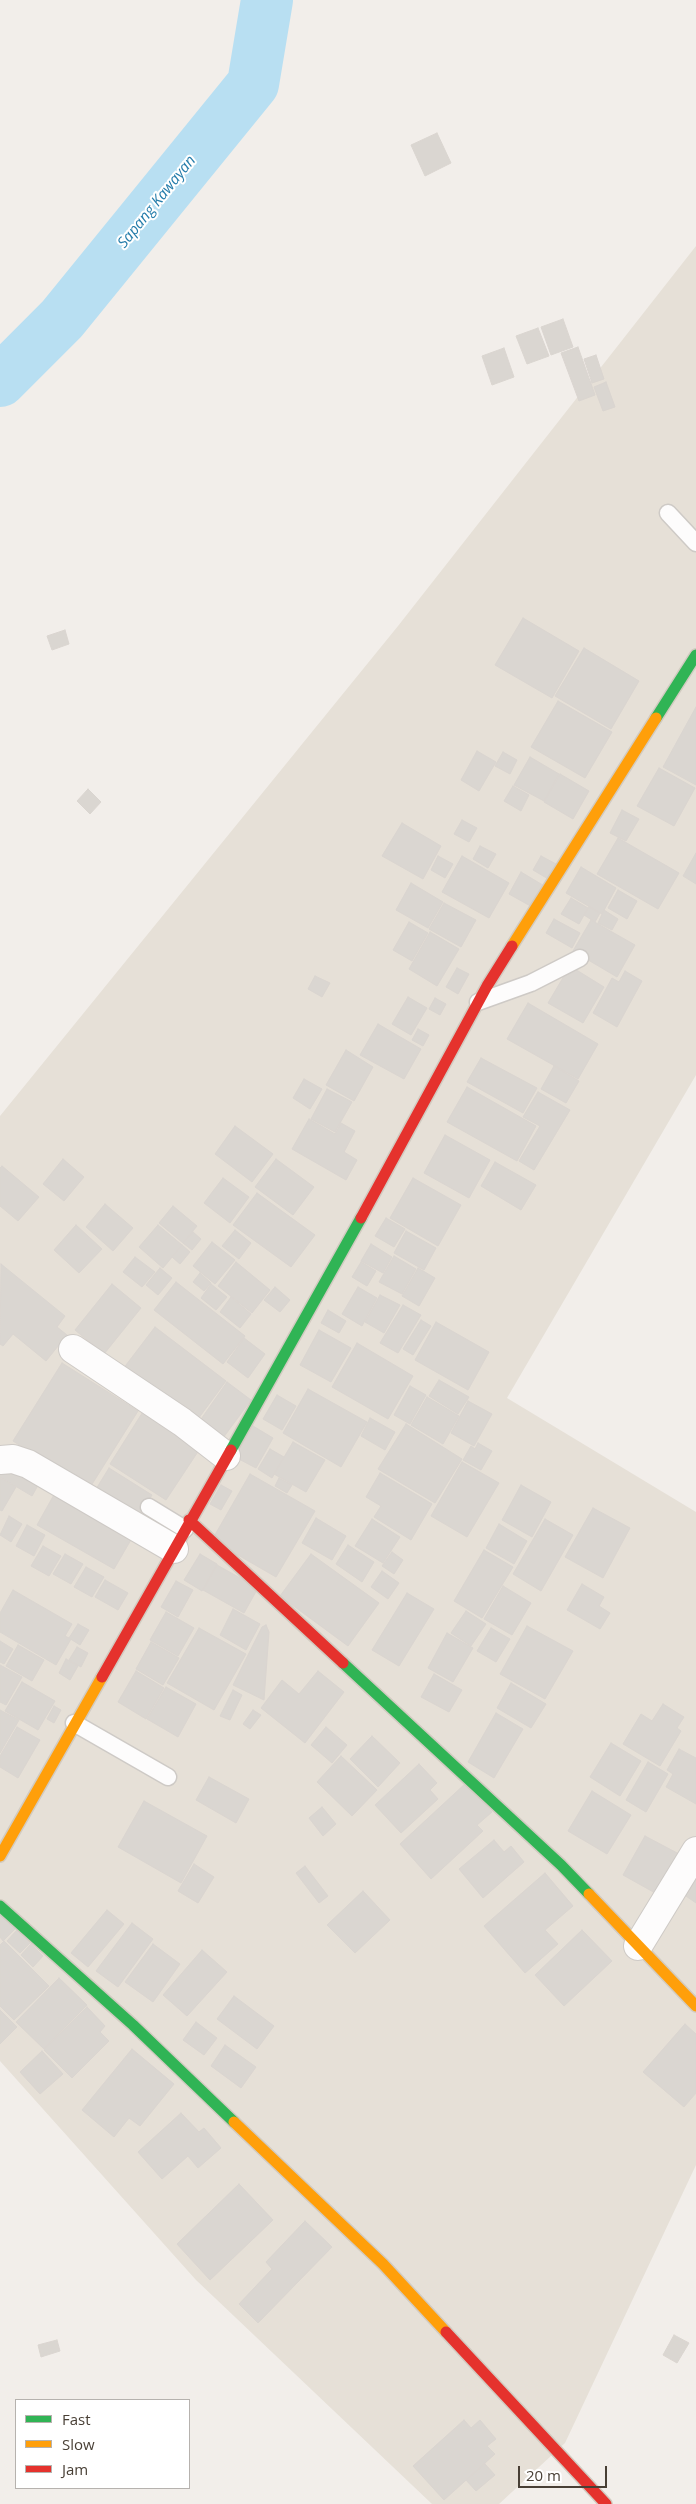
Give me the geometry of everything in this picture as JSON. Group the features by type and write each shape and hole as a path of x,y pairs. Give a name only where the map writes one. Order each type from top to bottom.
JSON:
{"street":[{"path":"0,1856 314,1303 478,1002 696,655"},
{"path":"73,1349 182,1422 226,1456"},
{"path":"0,1460 13,1459 28,1464 183,1533 561,1866 696,2006"},
{"path":"638,1946 696,1851"},
{"path":"0,1906 133,2025 383,2264 606,2504"}],"lane":[{"path":"668,513 696,543"},
{"path":"478,1002 531,983 580,958"},
{"path":"149,1508 183,1533"},
{"path":"74,1723 168,1777"}],"shaded area":[{"path":"696,246 696,1075 507,1398 696,1512 696,2165 565,2443 499,2504 432,2504 196,2280 0,2061 0,1116 398,626"}],"building":[{"path":"437,133 451,163 425,176 411,145"},
{"path":"563,319 573,347 551,355 541,327"},
{"path":"538,328 549,356 527,364 516,336"},
{"path":"578,347 595,395 579,401 561,353"},
{"path":"504,348 514,377 492,385 482,356"},
{"path":"596,355 604,379 592,383 584,359"},
{"path":"606,382 615,407 603,411 594,387"},
{"path":"523,618 579,651 552,698 495,665"},
{"path":"65,630 69,644 52,650 47,636"},
{"path":"584,648 639,681 611,729 555,696"},
{"path":"558,701 612,732 585,778 531,747"},
{"path":"696,707 696,785 663,767"},
{"path":"477,751 496,762 479,791 461,780"},
{"path":"503,752 517,760 510,774 495,766"},
{"path":"530,757 559,774 544,801 514,785"},
{"path":"659,768 695,788 674,826 637,806"},
{"path":"560,774 589,791 573,819 544,802"},
{"path":"513,786 529,795 521,811 504,801"},
{"path":"88,789 101,802 90,814 77,801"},
{"path":"622,810 639,819 626,841 610,833"},
{"path":"462,820 477,828 469,842 454,834"},
{"path":"402,823 441,846 423,879 382,856"},
{"path":"618,838 679,873 658,909 597,874"},
{"path":"480,846 496,854 488,868 473,859"},
{"path":"696,853 696,884 683,876"},
{"path":"438,856 453,864 445,878 431,870"},
{"path":"462,856 509,883 489,918 442,892"},
{"path":"541,856 558,865 550,880 533,870"},
{"path":"581,867 616,888 602,914 566,893"},
{"path":"521,872 546,887 534,908 509,894"},
{"path":"411,883 443,902 428,928 396,910"},
{"path":"618,890 637,901 627,919 608,908"},
{"path":"571,898 588,908 579,924 561,914"},
{"path":"444,903 476,920 461,947 429,929"},
{"path":"589,907 600,913 595,922 584,915"},
{"path":"604,910 618,919 612,930 598,923"},
{"path":"554,919 580,933 572,948 546,933"},
{"path":"591,920 635,945 617,977 573,951"},
{"path":"409,922 428,933 412,961 393,950"},
{"path":"430,932 459,949 437,986 409,969"},
{"path":"570,966 604,987 583,1023 548,1003"},
{"path":"457,968 469,974 458,994 446,987"},
{"path":"625,971 642,981 617,1027 593,1013 612,978 619,982"},
{"path":"315,976 330,983 322,997 308,989"},
{"path":"408,997 427,1008 411,1035 392,1024"},
{"path":"435,998 446,1004 440,1015 429,1009"},
{"path":"528,1003 598,1044 578,1079 507,1039"},
{"path":"378,1024 421,1049 404,1079 360,1055"},
{"path":"418,1029 429,1035 423,1046 412,1040"},
{"path":"346,1050 373,1067 354,1101 326,1085"},
{"path":"481,1058 537,1088 523,1113 467,1082"},
{"path":"554,1066 579,1081 566,1103 541,1089"},
{"path":"304,1079 322,1089 310,1109 293,1098"},
{"path":"467,1087 536,1126 517,1161 447,1122"},
{"path":"327,1089 352,1102 335,1132 311,1119"},
{"path":"538,1092 570,1110 534,1170 519,1161 540,1126 523,1117"},
{"path":"309,1119 335,1134 341,1123 355,1131 344,1152 357,1160 346,1180 292,1149"},
{"path":"235,1126 273,1154 252,1182 215,1154"},
{"path":"445,1135 490,1160 469,1198 424,1173"},
{"path":"63,1159 84,1177 64,1201 43,1184"},
{"path":"276,1159 314,1187 293,1215 255,1187"},
{"path":"495,1162 536,1185 521,1210 481,1186"},
{"path":"2,1166 39,1197 18,1221 0,1206 0,1168"},
{"path":"223,1178 249,1197 230,1223 204,1203"},
{"path":"413,1178 461,1205 438,1246 390,1218"},
{"path":"257,1193 315,1235 291,1267 233,1225"},
{"path":"105,1204 133,1228 113,1251 86,1227"},
{"path":"173,1206 197,1226 183,1243 159,1223"},
{"path":"386,1218 405,1229 394,1247 375,1236"},
{"path":"76,1225 102,1249 79,1273 54,1250"},
{"path":"158,1225 182,1245 163,1268 139,1247"},
{"path":"235,1230 251,1243 239,1259 222,1246"},
{"path":"406,1231 436,1248 424,1270 394,1253"},
{"path":"193,1232 201,1239 192,1250 183,1243"},
{"path":"212,1242 235,1260 215,1284 193,1266"},
{"path":"371,1244 392,1257 383,1273 361,1261"},
{"path":"182,1245 190,1252 180,1264 172,1257"},
{"path":"394,1256 416,1269 402,1294 379,1282"},
{"path":"135,1257 155,1272 142,1287 123,1272"},
{"path":"236,1262 270,1290 252,1313 218,1286"},
{"path":"361,1262 376,1271 367,1286 352,1277"},
{"path":"1,1264 65,1316 57,1327 67,1335 46,1361 13,1334 3,1346 0,1344"},
{"path":"160,1268 172,1278 158,1295 146,1285"},
{"path":"418,1268 435,1278 419,1306 402,1296"},
{"path":"200,1273 211,1283 204,1291 193,1282"},
{"path":"176,1282 245,1336 223,1364 154,1310"},
{"path":"112,1284 141,1308 104,1354 75,1330"},
{"path":"211,1284 227,1297 216,1310 201,1298"},
{"path":"275,1287 290,1300 280,1312 264,1300"},
{"path":"358,1287 377,1298 362,1326 342,1314"},
{"path":"380,1295 400,1305 384,1333 365,1322"},
{"path":"231,1297 251,1314 240,1328 220,1312"},
{"path":"403,1305 421,1315 398,1353 380,1343"},
{"path":"328,1310 346,1321 339,1333 321,1323"},
{"path":"421,1320 431,1326 413,1355 403,1349"},
{"path":"436,1322 489,1352 468,1390 415,1360"},
{"path":"155,1327 226,1381 195,1423 123,1369"},
{"path":"319,1330 351,1348 331,1382 300,1365"},
{"path":"244,1338 265,1354 248,1378 227,1362"},
{"path":"357,1343 413,1376 388,1419 332,1387"},
{"path":"62,1363 138,1411 89,1489 13,1441"},
{"path":"439,1380 469,1397 458,1414 429,1396"},
{"path":"227,1382 251,1400 220,1442 197,1425"},
{"path":"410,1386 426,1395 410,1424 394,1415"},
{"path":"308,1389 367,1422 341,1467 283,1433"},
{"path":"277,1395 296,1406 282,1430 263,1419"},
{"path":"427,1397 459,1416 443,1444 411,1425"},
{"path":"468,1401 492,1414 474,1446 451,1433"},
{"path":"146,1407 203,1444 166,1500 110,1464"},
{"path":"370,1418 395,1432 385,1450 361,1436"},
{"path":"406,1424 462,1459 435,1503 378,1469"},
{"path":"253,1426 273,1438 256,1468 235,1457"},
{"path":"293,1442 325,1460 306,1492 274,1474"},
{"path":"478,1443 492,1451 481,1470 463,1460 471,1446 475,1449"},
{"path":"270,1449 284,1457 272,1478 258,1469"},
{"path":"8,1460 41,1480 32,1496 0,1477"},
{"path":"462,1462 499,1483 467,1537 431,1516"},
{"path":"109,1468 152,1495 136,1520 93,1494"},
{"path":"380,1473 432,1504 411,1540 374,1517 381,1506 366,1497"},
{"path":"250,1474 315,1511 276,1577 212,1540"},
{"path":"0,1478 16,1487 2,1511 0,1510"},
{"path":"279,1478 292,1485 287,1493 275,1486"},
{"path":"221,1485 232,1491 221,1510 210,1504"},
{"path":"521,1485 551,1502 532,1537 502,1520"},
{"path":"55,1493 132,1538 114,1569 37,1525"},
{"path":"593,1508 630,1528 603,1578 565,1557"},
{"path":"9,1516 22,1524 11,1542 0,1535"},
{"path":"316,1518 346,1536 332,1560 302,1543"},
{"path":"372,1519 400,1537 383,1563 355,1546"},
{"path":"545,1519 573,1535 541,1591 513,1574"},
{"path":"499,1524 527,1541 514,1564 486,1548"},
{"path":"27,1525 45,1535 34,1556 16,1546"},
{"path":"348,1545 374,1562 362,1582 336,1564"},
{"path":"43,1546 61,1556 49,1576 31,1566"},
{"path":"484,1550 513,1567 482,1618 454,1601"},
{"path":"392,1552 403,1560 394,1574 382,1566"},
{"path":"65,1554 83,1564 71,1584 53,1574"},
{"path":"200,1554 217,1564 202,1591 184,1580"},
{"path":"311,1554 379,1603 348,1646 280,1596"},
{"path":"217,1565 258,1588 244,1613 203,1590"},
{"path":"86,1567 104,1577 92,1597 74,1587"},
{"path":"382,1571 399,1583 388,1599 371,1587"},
{"path":"105,1580 128,1593 118,1610 95,1597"},
{"path":"176,1581 193,1590 178,1617 161,1607"},
{"path":"582,1584 604,1597 599,1606 610,1613 600,1629 567,1610"},
{"path":"503,1586 531,1603 512,1635 484,1619"},
{"path":"13,1590 72,1624 65,1636 71,1639 56,1665 0,1632 0,1613"},
{"path":"407,1593 434,1609 399,1666 372,1650"},
{"path":"233,1609 260,1624 246,1650 220,1635"},
{"path":"466,1611 486,1624 471,1646 451,1633"},
{"path":"166,1612 194,1628 178,1656 150,1640"},
{"path":"78,1624 89,1630 80,1645 69,1638"},
{"path":"266,1625 269,1632 264,1700 233,1685 262,1627"},
{"path":"527,1626 573,1651 545,1699 500,1674"},
{"path":"199,1628 246,1654 214,1710 167,1683"},
{"path":"491,1628 510,1639 496,1662 477,1651"},
{"path":"447,1633 473,1648 453,1682 428,1668"},
{"path":"0,1641 13,1649 4,1664 0,1662"},
{"path":"151,1642 179,1658 163,1685 136,1669"},
{"path":"18,1645 44,1660 32,1681 6,1666"},
{"path":"77,1647 88,1653 81,1667 69,1660"},
{"path":"66,1659 78,1666 70,1680 59,1673"},
{"path":"0,1665 22,1677 6,1705 0,1702"},
{"path":"136,1671 164,1688 146,1719 118,1702"},
{"path":"318,1671 344,1692 305,1743 261,1708 282,1680 299,1694"},
{"path":"434,1674 462,1690 449,1712 421,1697"},
{"path":"22,1682 55,1701 38,1730 5,1711"},
{"path":"511,1683 546,1704 531,1728 497,1708"},
{"path":"166,1687 196,1704 178,1737 147,1719"},
{"path":"233,1690 242,1695 230,1720 220,1716"},
{"path":"663,1704 684,1717 677,1728 681,1731 660,1766 623,1744 641,1714 652,1721"},
{"path":"54,1706 61,1710 54,1723 47,1719"},
{"path":"0,1710 19,1720 0,1753"},
{"path":"253,1710 261,1715 250,1729 243,1724"},
{"path":"496,1713 523,1729 494,1778 468,1762"},
{"path":"17,1727 40,1740 18,1778 0,1767 0,1756"},
{"path":"326,1727 347,1745 332,1763 311,1745"},
{"path":"372,1736 400,1763 378,1787 350,1759"},
{"path":"611,1743 641,1761 620,1796 590,1777"},
{"path":"679,1749 696,1758 696,1804 666,1787 673,1774 667,1770"},
{"path":"341,1756 377,1790 352,1816 317,1782"},
{"path":"648,1762 668,1774 646,1812 626,1800"},
{"path":"419,1764 437,1783 430,1790 438,1799 401,1833 375,1805"},
{"path":"209,1777 249,1799 236,1823 196,1800"},
{"path":"466,1783 492,1812 477,1825 483,1831 431,1879 400,1844"},
{"path":"592,1791 631,1815 607,1854 568,1831"},
{"path":"144,1801 207,1836 181,1883 118,1847"},
{"path":"322,1807 336,1824 323,1836 309,1818"},
{"path":"645,1836 679,1854 657,1894 623,1875"},
{"path":"494,1840 504,1852 511,1846 524,1862 483,1898 459,1869"},
{"path":"194,1864 214,1877 198,1903 178,1891"},
{"path":"305,1866 328,1896 319,1903 296,1873"},
{"path":"545,1873 573,1906 545,1930 558,1944 525,1973 484,1926"},
{"path":"696,1875 696,1903 683,1894"},
{"path":"363,1891 390,1920 355,1953 327,1925"},
{"path":"107,1910 124,1924 88,1967 71,1953"},
{"path":"0,1913 15,1929 3,1941 0,1937"},
{"path":"132,1923 153,1939 118,1987 96,1971"},
{"path":"17,1930 30,1943 20,1953 7,1941"},
{"path":"582,1930 612,1961 564,2006 535,1975"},
{"path":"4,1941 49,1986 14,2020 0,2006 0,1945"},
{"path":"31,1944 43,1956 33,1967 21,1955"},
{"path":"153,1944 180,1964 153,2002 125,1982"},
{"path":"202,1950 227,1972 187,2016 163,1995"},
{"path":"59,1978 87,2005 44,2049 16,2022"},
{"path":"234,1996 274,2026 257,2049 217,2019"},
{"path":"87,2007 105,2026 100,2032 109,2041 72,2078 44,2050"},
{"path":"0,2010 17,2027 0,2044"},
{"path":"196,2022 217,2038 204,2055 183,2040"},
{"path":"685,2024 696,2034 696,2093 684,2107 643,2072"},
{"path":"225,2045 256,2067 241,2088 211,2066"},
{"path":"132,2049 174,2084 140,2126 129,2118 114,2137 82,2110"},
{"path":"42,2051 63,2074 40,2094 20,2072"},
{"path":"181,2113 199,2132 204,2128 221,2148 198,2168 188,2156 162,2179 138,2152"},
{"path":"239,2184 273,2220 210,2280 177,2244"},
{"path":"305,2221 332,2247 258,2323 239,2304 272,2269 266,2262"},
{"path":"674,2335 689,2343 677,2363 663,2355"},
{"path":"57,2340 60,2351 41,2357 38,2345"},
{"path":"464,2420 471,2428 480,2420 496,2439 487,2446 495,2454 444,2500 413,2466"},
{"path":"485,2464 495,2475 476,2491 466,2480"}],"waterway":[{"name":"Sapang Kawayan","path":"0,381 62,319 253,84 267,0"}],"traffic: fast":[{"path":"656,718 696,655"},
{"path":"231,1450 361,1218"},
{"path":"343,1663 561,1865 589,1894"},
{"path":"0,1906 133,2025 234,2122"}],"traffic: slow":[{"path":"512,946 656,718"},
{"path":"0,1856 102,1677"},
{"path":"589,1894 696,2006"},
{"path":"234,2122 383,2264 446,2332"}],"traffic: jam":[{"path":"361,1218 487,986 512,946"},
{"path":"102,1677 231,1450"},
{"path":"189,1520 343,1663"},
{"path":"446,2332 606,2504"}]}
